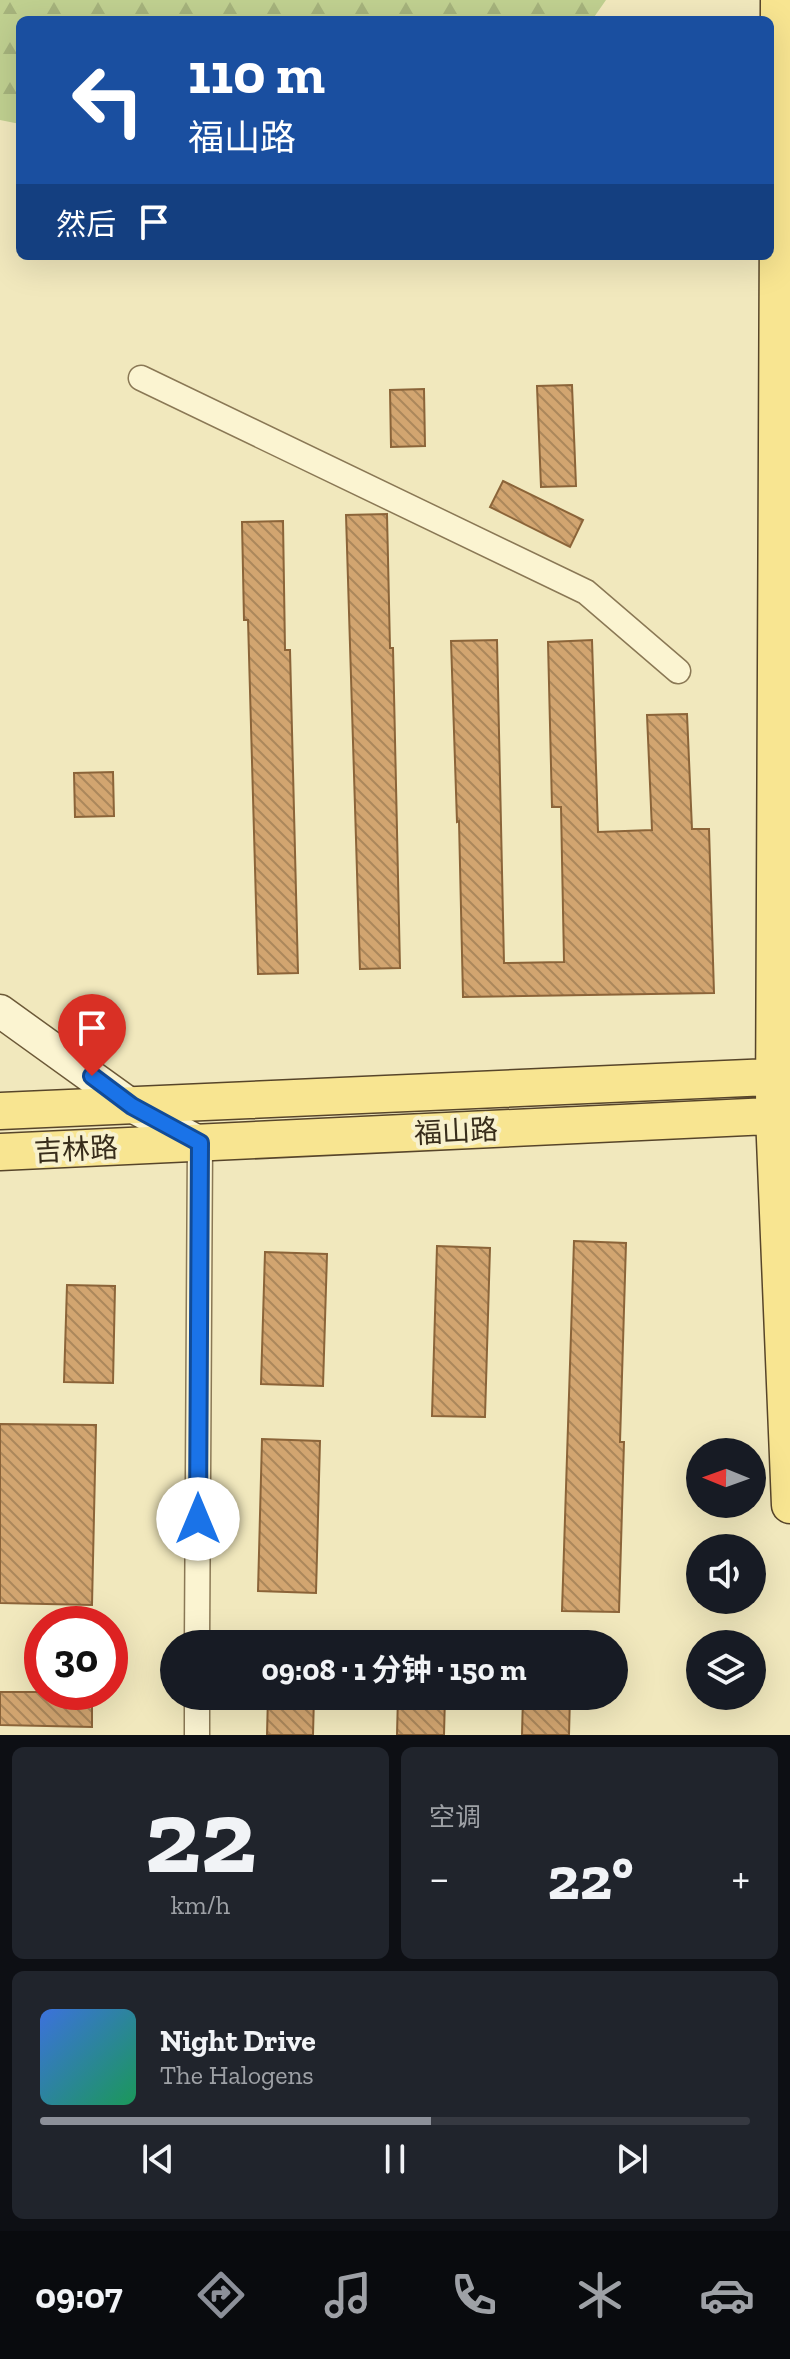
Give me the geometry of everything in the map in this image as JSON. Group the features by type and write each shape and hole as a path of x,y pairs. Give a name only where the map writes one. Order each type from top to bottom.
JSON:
{"main road":[{"path":"779,0 782,1115 790,1505"},
{"path":"0,1011 132,1106 200,1143"},
{"name":"福山路","path":"132,1106 783,1076"},
{"name":"吉林路","path":"0,1111 132,1106"},
{"name":"福山路","path":"200,1143 782,1115"},
{"name":"吉林路","path":"0,1152 200,1143"}],"street":[{"path":"141,378 586,592 678,671"},
{"path":"197,1630 200,1143"},
{"path":"197,1710 197,1735"}],"green space":[{"path":"0,0 606,0 595,16 16,16 16,123 0,120"}],"building":[{"path":"572,385 576,486 541,487 537,386"},
{"path":"424,389 425,446 391,447 390,390"},
{"path":"503,481 583,520 570,547 490,507"},
{"path":"387,514 400,968 360,969 346,515"},
{"path":"283,521 285,650 290,650 298,973 258,974 248,620 244,620 242,522"},
{"path":"497,640 504,963 564,962 561,807 552,807 548,642 592,640 598,832 652,830 647,715 687,714 692,829 709,829 714,993 463,997 451,641"},
{"path":"113,772 114,816 75,817 74,773"},
{"path":"574,1241 626,1243 619,1612 562,1611"},
{"path":"437,1246 490,1248 485,1417 432,1416"},
{"path":"265,1252 327,1254 323,1386 261,1384"},
{"path":"67,1285 115,1286 113,1383 64,1382"},
{"path":"0,1424 96,1425 92,1605 0,1603"},
{"path":"262,1439 320,1441 316,1593 258,1591"},
{"path":"0,1692 24,1692 24,1710 92,1710 92,1727 0,1725"},
{"path":"268,1710 314,1710 313,1735 267,1735"},
{"path":"398,1710 445,1710 444,1735 397,1735"},
{"path":"523,1710 570,1710 569,1735 522,1735"}],"route":[{"path":"92,1076 132,1106 200,1143 198,1519"}]}
